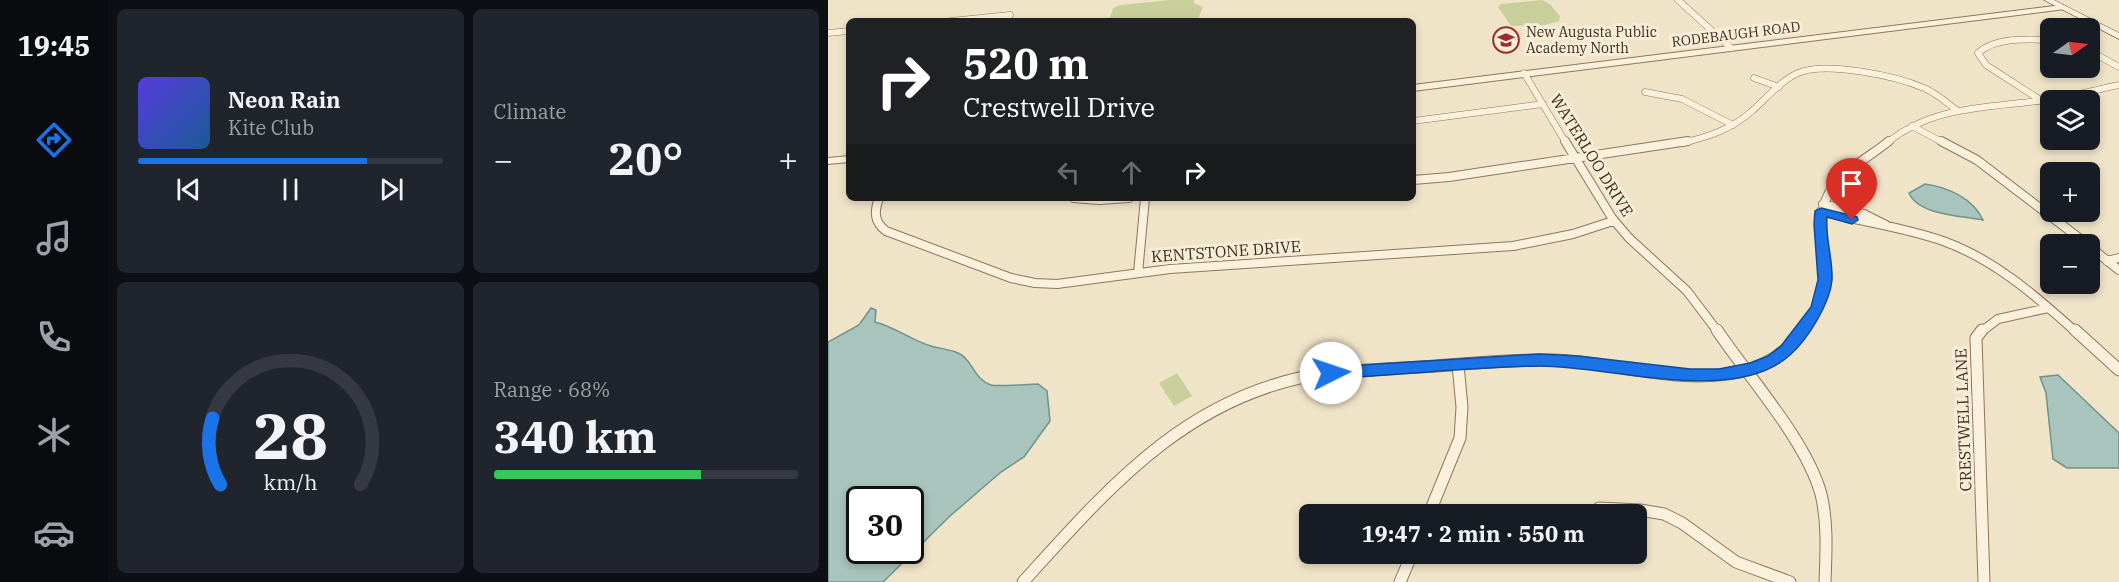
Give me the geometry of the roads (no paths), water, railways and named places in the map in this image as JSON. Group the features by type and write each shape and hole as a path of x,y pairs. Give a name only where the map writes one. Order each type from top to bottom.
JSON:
{"main road":[{"path":"2049,0 2119,36"}],"street":[{"path":"1678,0 1731,48"},
{"name":"RODEBAUGH ROAD","path":"1416,87 2062,7"},
{"path":"980,18 1010,15"},
{"path":"828,33 846,31"},
{"path":"2040,39 1991,45 1983,47 1978,53 1986,65 2040,100"},
{"path":"2100,57 2119,67"},
{"path":"1416,180 1449,177 1687,142 1712,135 1733,125 1802,70 1816,68 1837,69 1916,84 1934,93 1958,111"},
{"name":"WATERLOO DRIVE","path":"1524,73 1614,220 1633,242 1674,278 1698,303 1798,444 1818,487 1826,525 1825,582"},
{"path":"1754,78 1779,87"},
{"path":"2095,90 2119,85"},
{"path":"1645,92 1682,99 1733,125"},
{"path":"1023,582 1134,462 1171,433 1212,409 1257,389 1302,377 1458,365 1559,360 1690,375 1719,375 1745,370 1770,361 1787,350 1817,308 1825,280 1820,224 1822,208 1831,189 1843,177 1911,126 1935,116 2040,101"},
{"path":"1416,121 1543,104"},
{"path":"1911,126 1977,160 2073,234"},
{"path":"828,161 846,159"},
{"name":"KENTSTONE DRIVE","path":"878,201 874,211 875,220 886,231 1016,279 1063,284 1138,273 1513,246 1573,234 1614,220"},
{"path":"1138,273 1145,201"},
{"path":"1822,208 1872,225 1886,225 1941,240 1976,255 2015,279 2119,370"},
{"path":"2100,255 2119,270"},
{"path":"2107,261 2119,258"},
{"name":"CRESTWELL LANE","path":"1984,582 1977,338 1981,330 1996,320 2048,308"},
{"path":"1433,504 1460,438 1462,407 1458,365"},
{"path":"1647,511 1671,517 1688,525 1732,560 1750,569 1790,582"},
{"path":"1400,582 1408,564"}],"water":[{"path":"1925,184 1958,195 1979,212 1983,220 1942,213 1921,206 1909,193"},
{"path":"871,308 876,310 875,322 931,346 963,356 986,383 1000,386 1038,384 1047,391 1050,421 1024,457 1001,472 924,542 924,486 846,486 846,564 901,564 883,582 828,582 828,342 859,325"},
{"path":"2058,375 2119,433 2119,468 2067,468 2053,459 2046,393 2040,377"}],"place":[{"name":"New Augusta Public Academy North","path":"1506,40"}]}
